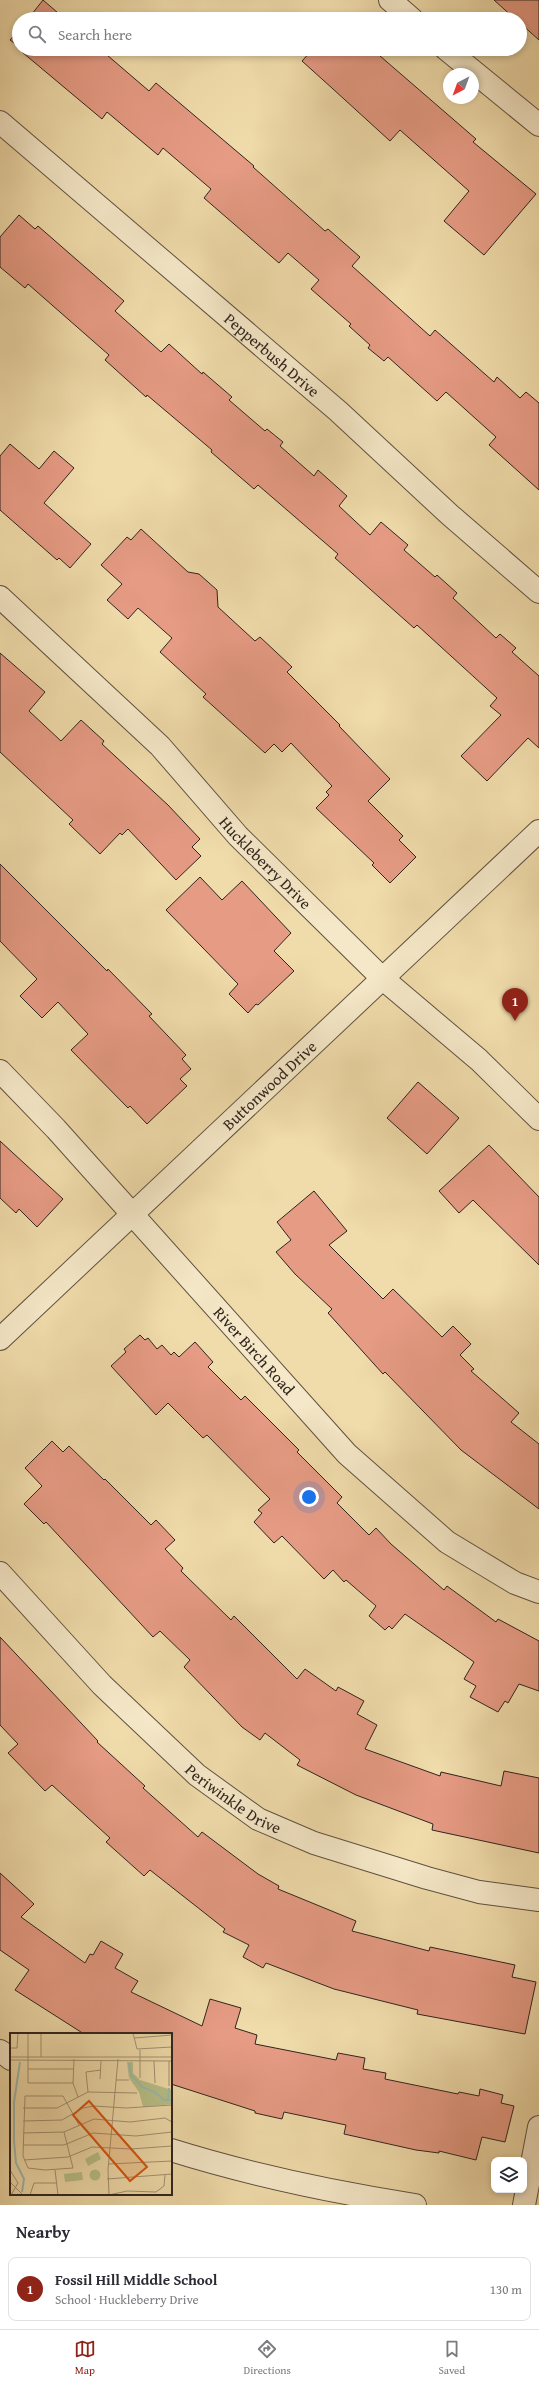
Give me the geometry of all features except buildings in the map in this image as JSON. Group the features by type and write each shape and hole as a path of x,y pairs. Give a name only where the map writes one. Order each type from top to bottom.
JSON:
{"street":[{"path":"390,0 404,12"},
{"path":"455,56 539,125"},
{"name":"Pepperbush Drive","path":"0,122 338,411 450,515 539,592"},
{"name":"Huckleberry Drive","path":"0,597 160,746 238,836 382,978 479,1060 539,1119"},
{"name":"Buttonwood Drive","path":"0,1339 539,831"},
{"name":"River Birch Road","path":"0,1071 56,1129 131,1215 347,1454 447,1542 516,1583 539,1592"},
{"name":"Periwinkle Drive","path":"0,1573 102,1685 197,1775 258,1819 314,1843 427,1878 479,1892 539,1900"},
{"path":"0,2051 10,2058"},
{"path":"524,2205 539,2127"},
{"path":"172,2150 230,2168 364,2197 415,2205"}],"place":[{"name":"Fossil Hill Middle School","path":"515,1021"}]}
